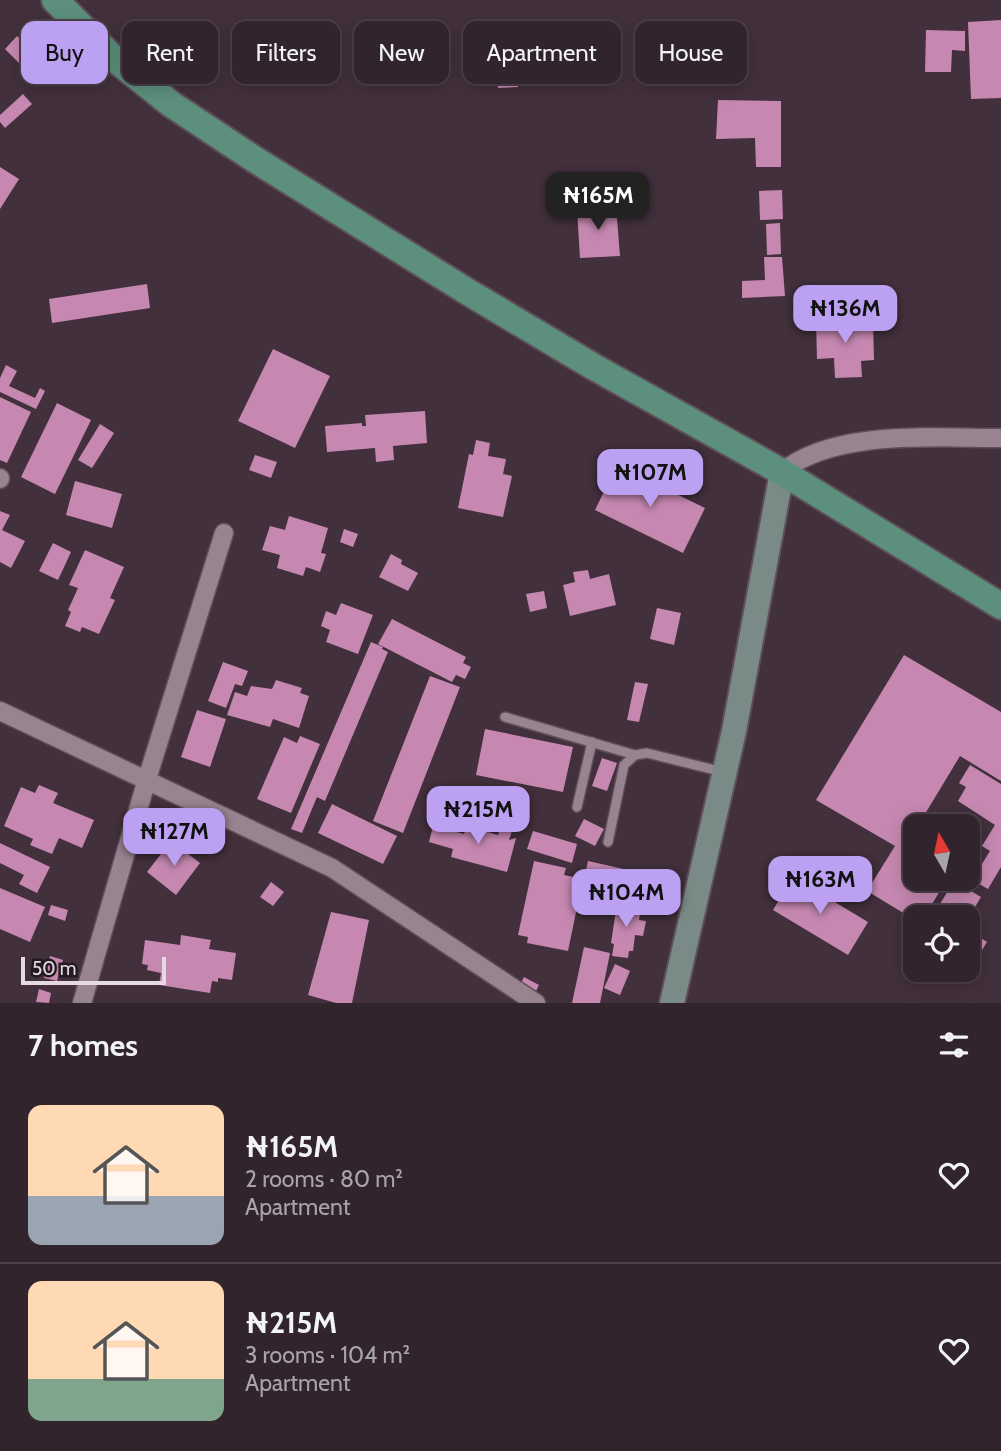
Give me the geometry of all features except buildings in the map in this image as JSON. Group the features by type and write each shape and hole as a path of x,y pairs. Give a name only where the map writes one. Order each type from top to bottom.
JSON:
{"main road":[{"path":"55,0 111,56 171,104 219,136 468,292 666,408 782,472 1001,606"}],"street":[{"path":"672,1003 724,773 782,472 796,460 812,453 862,442 923,438 1001,438"},
{"path":"82,1003 147,779 224,533"},
{"path":"0,711 332,868 536,1003"}],"lane":[{"path":"505,717 635,755 647,753 724,773"},
{"path":"577,807 592,743"},
{"path":"608,842 624,765 635,755"}]}
